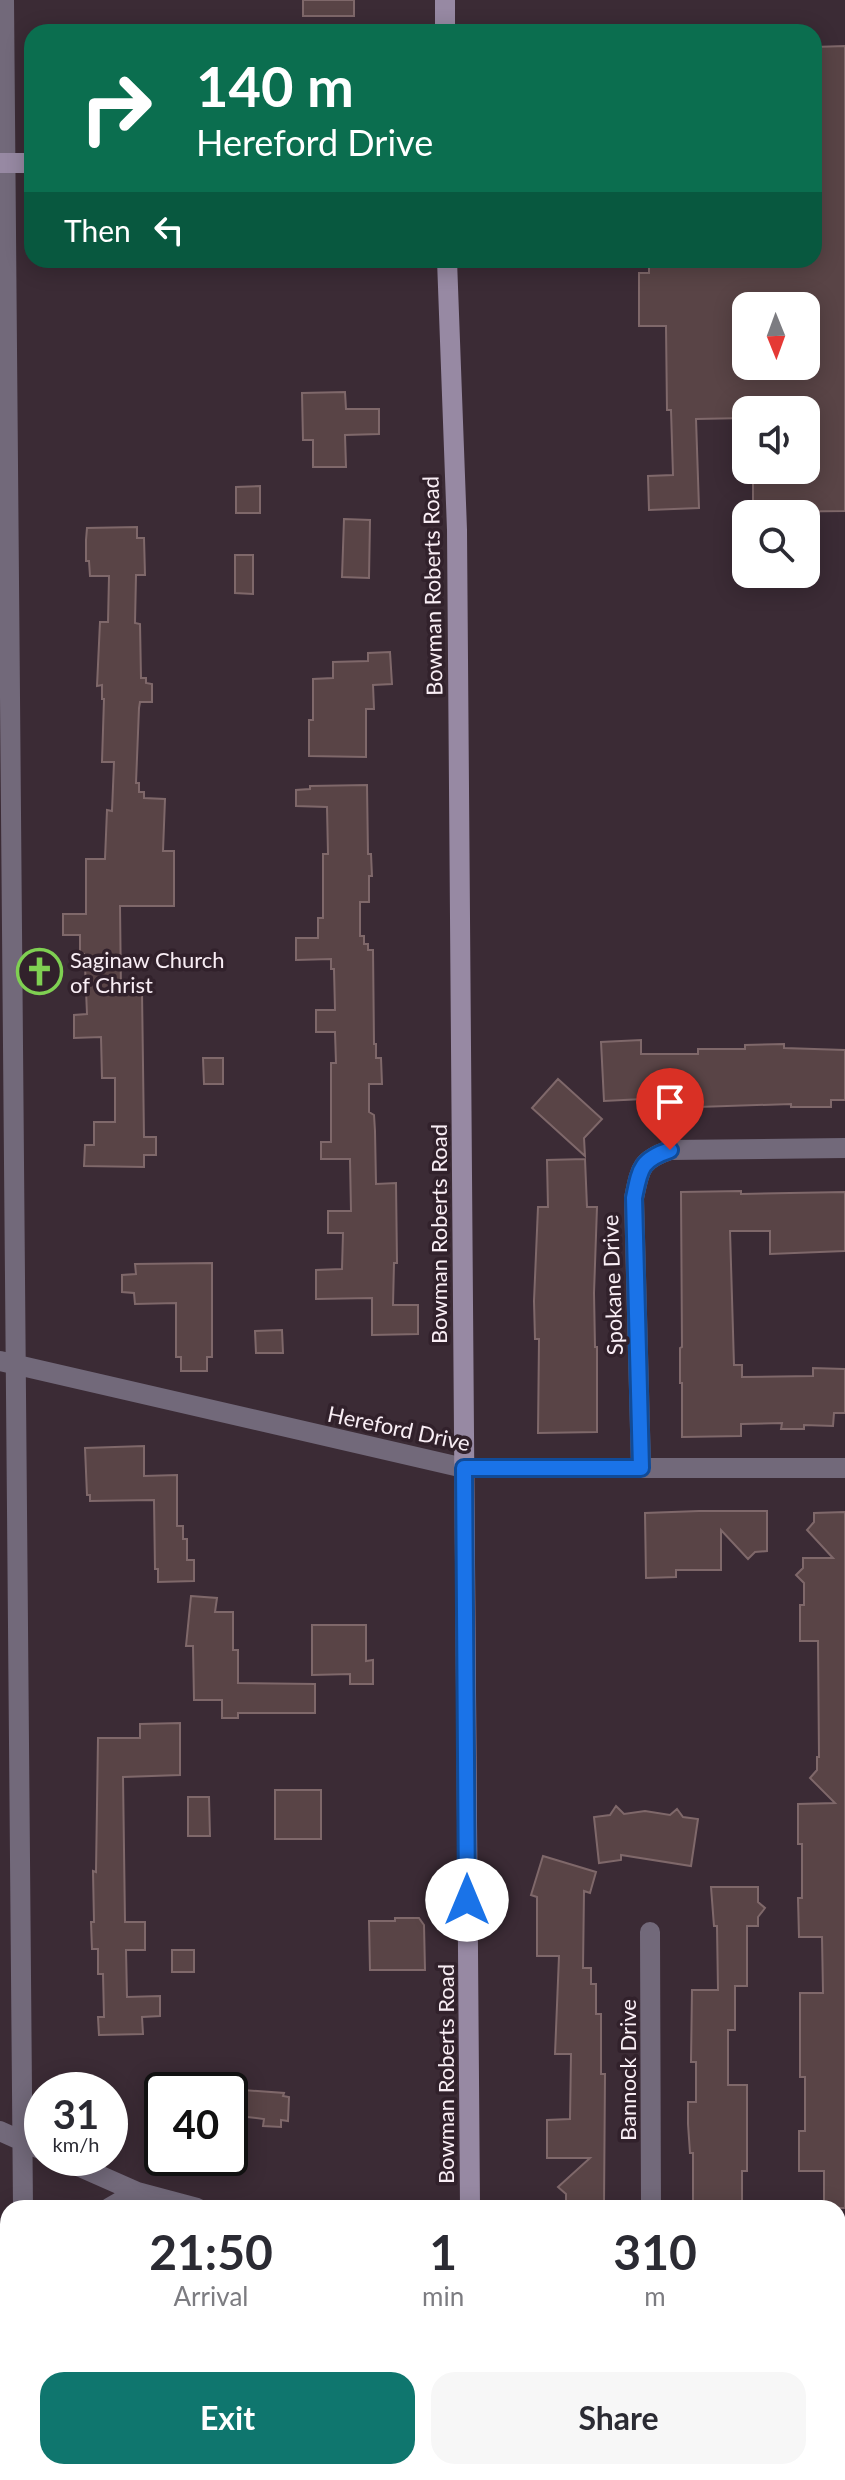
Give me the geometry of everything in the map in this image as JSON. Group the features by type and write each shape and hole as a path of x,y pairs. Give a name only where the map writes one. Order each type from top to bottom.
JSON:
{"street":[{"path":"4,0 8,1363 30,2072"},
{"path":"445,0 445,24"},
{"path":"3,163 24,163"},
{"name":"Bowman Roberts Road","path":"447,268 457,530 470,2200"},
{"name":"Spokane Drive","path":"641,1468 634,1198 639,1172 651,1156 670,1150 845,1148"},
{"name":"Hereford Drive","path":"8,1363 464,1468 845,1468"},
{"name":"Bannock Drive","path":"650,1932 651,2200"},
{"path":"0,2131 24,2142"},
{"path":"24,2200 28,2176"},
{"path":"101,2176 137,2192 167,2200"},
{"path":"123,2200 137,2192"}],"building":[{"path":"303,0 354,0 354,16 303,16"},
{"path":"845,46 845,511 820,511 820,500 753,500 753,484 820,484 820,396 732,396 732,418 696,419 699,508 649,510 648,476 673,475 671,410 667,410 666,326 639,326 639,273 649,273 649,268 822,268 822,47"},
{"path":"345,392 346,409 379,409 379,434 345,435 346,467 313,467 313,440 303,440 302,393"},
{"path":"260,486 260,513 236,513 236,487"},
{"path":"344,519 370,520 369,578 342,577"},
{"path":"137,527 137,538 144,538 145,575 136,575 135,623 140,624 141,678 152,684 152,702 140,702 136,783 139,783 139,792 144,792 144,798 165,799 163,851 174,851 174,906 120,906 121,992 142,992 144,1137 156,1137 156,1155 144,1155 144,1167 84,1166 85,1145 94,1145 94,1122 115,1122 115,1078 102,1078 101,1037 74,1038 74,1015 87,1014 84,954 80,954 80,935 63,935 63,914 86,914 86,859 105,859 107,810 112,811 114,762 102,762 104,699 102,685 97,686 100,622 108,622 109,576 90,576 86,540 87,528"},
{"path":"235,555 253,555 253,594 235,593"},
{"path":"390,652 392,684 373,685 374,709 366,709 366,757 309,756 313,679 333,678 333,662 368,661 368,653"},
{"path":"367,785 368,854 371,854 372,876 369,876 369,902 360,902 360,936 364,936 368,950 373,950 374,1044 376,1058 381,1058 382,1084 369,1084 369,1112 374,1115 376,1184 396,1183 397,1263 394,1263 393,1305 418,1305 418,1334 372,1335 372,1298 316,1299 316,1270 342,1269 343,1233 328,1233 328,1211 351,1211 350,1159 321,1159 321,1142 331,1142 331,1063 336,1063 335,1032 316,1032 316,1010 335,1010 334,969 331,969 331,959 296,960 296,938 318,938 318,918 323,918 323,854 328,854 327,807 296,806 296,790 310,789 310,786"},
{"path":"641,1040 641,1054 698,1054 698,1049 745,1049 745,1045 784,1044 784,1048 845,1050 845,1100 831,1100 831,1107 791,1107 791,1104 698,1107 698,1096 604,1101 601,1042"},
{"path":"203,1058 223,1058 223,1084 204,1084"},
{"path":"558,1079 602,1119 584,1138 585,1156 532,1108"},
{"path":"585,1159 587,1207 597,1207 594,1293 597,1432 538,1433 539,1339 535,1339 534,1301 538,1207 548,1207 547,1160"},
{"path":"741,1191 741,1194 845,1192 845,1251 770,1254 770,1231 730,1231 734,1365 742,1365 742,1377 813,1376 813,1368 845,1369 845,1413 834,1413 833,1426 804,1425 804,1429 781,1429 782,1423 741,1424 741,1436 682,1437 681,1192"},
{"path":"212,1263 212,1357 207,1357 207,1371 181,1371 181,1357 176,1357 176,1303 135,1304 134,1293 122,1292 122,1275 136,1274 135,1264"},
{"path":"282,1330 283,1353 256,1353 255,1331"},
{"path":"144,1446 144,1476 177,1475 177,1526 183,1526 183,1539 187,1539 187,1560 194,1560 194,1581 158,1582 154,1500 90,1501 90,1495 87,1495 85,1448"},
{"path":"767,1511 767,1551 755,1552 748,1559 721,1530 721,1570 676,1570 676,1577 646,1578 645,1513"},
{"path":"845,1512 845,2200 824,2200 824,2171 799,2171 799,2131 805,2131 805,2077 800,2077 800,1993 823,1993 822,1937 799,1937 802,1844 798,1844 798,1804 835,1803 810,1778 817,1770 819,1757 818,1641 800,1641 800,1605 804,1605 804,1583 796,1575 803,1568 803,1558 833,1558 807,1530 814,1522 814,1513"},
{"path":"191,1596 217,1598 215,1612 233,1612 233,1650 238,1650 238,1683 315,1684 315,1713 238,1713 238,1718 222,1718 222,1700 194,1700 193,1646 186,1646"},
{"path":"312,1625 366,1625 366,1661 373,1660 373,1684 350,1684 350,1674 312,1675"},
{"path":"180,1723 180,1775 123,1777 125,1922 145,1922 145,1950 126,1950 127,1997 160,1996 160,2016 142,2017 143,2034 99,2035 98,2017 104,2017 103,1974 98,1974 98,1949 92,1949 91,1922 94,1922 93,1871 96,1872 98,1738 140,1738 140,1724"},
{"path":"275,1790 321,1790 321,1839 275,1839"},
{"path":"188,1797 209,1797 210,1836 188,1836"},
{"path":"616,1806 624,1814 645,1811 670,1815 677,1809 683,1817 698,1819 691,1866 621,1855 621,1860 599,1863 594,1817 610,1815"},
{"path":"543,1856 596,1872 590,1893 584,1891 583,1968 591,1968 591,1984 596,1984 596,2014 601,2014 601,2074 605,2074 604,2200 566,2200 566,2194 558,2187 590,2158 547,2158 547,2120 570,2119 571,2054 555,2054 559,1956 537,1956 537,1897 531,1895"},
{"path":"711,1887 758,1887 758,1902 765,1908 758,1917 758,1926 747,1926 747,1986 735,1986 735,2030 728,2030 728,2085 747,2085 747,2171 742,2171 742,2200 693,2200 693,2153 690,2153 688,2124 688,2102 696,2102 696,2062 691,2062 692,1990 718,1990 717,1926 714,1926"},
{"path":"395,1918 419,1918 424,1925 425,1970 370,1970 369,1921 395,1921"},
{"path":"172,1950 194,1950 194,1972 172,1972"},
{"path":"248,2090 284,2093 283,2096 289,2097 288,2121 281,2120 281,2127 263,2126 264,2119 248,2117"}],"place":[{"name":"Saginaw Church of Christ","path":"39,972"}],"route":[{"path":"467,1900 464,1468 641,1468 634,1198 639,1172 651,1156 670,1150"}]}
